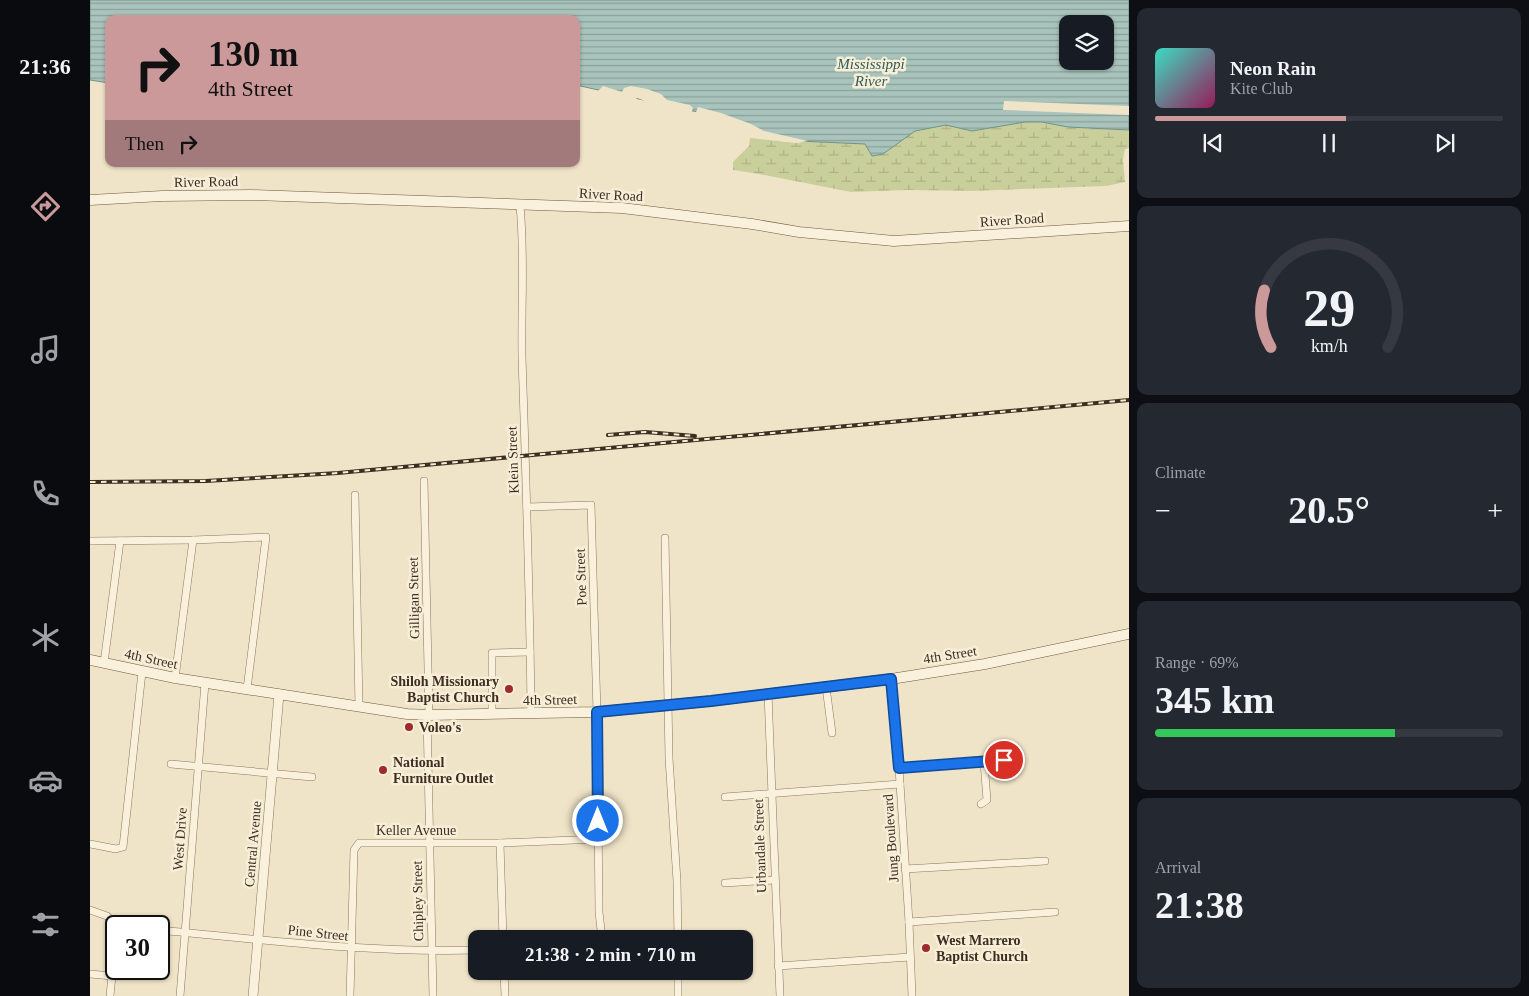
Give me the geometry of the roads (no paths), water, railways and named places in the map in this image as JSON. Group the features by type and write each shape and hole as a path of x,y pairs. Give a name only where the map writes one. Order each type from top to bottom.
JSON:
{"main road":[{"name":"River Road","path":"90,200 162,196 251,196 641,210 799,232 894,241 1129,226"},
{"name":"4th Street","path":"90,660 175,678 407,714 531,714 597,712 668,706 891,679 986,664 1129,634"}],"street":[{"name":"Klein Street","path":"520,206 522,229 522,354 531,714"},
{"name":"Gilligan Street","path":"424,481 428,715"},
{"path":"355,495 359,707"},
{"name":"Poe Street","path":"527,507 591,505 597,712"},
{"path":"90,541 266,537 247,690"},
{"path":"665,538 669,758 677,881 678,930"},
{"path":"175,678 193,540"},
{"path":"104,663 120,541"},
{"path":"492,714 492,653 530,652"},
{"path":"90,844 120,849 123,847 142,672"},
{"name":"Jung Boulevard","path":"891,679 899,768 912,996"},
{"name":"West Drive","path":"180,996 205,683"},
{"path":"826,687 832,733"},
{"name":"Central Avenue","path":"253,996 279,694"},
{"name":"Urbandale Street","path":"768,694 780,996"},
{"path":"597,712 599,912 601,930"},
{"name":"Chipley Street","path":"428,715 433,996"},
{"path":"899,768 1019,759"},
{"path":"981,804 987,800 984,762"},
{"path":"171,764 312,777"},
{"path":"725,797 900,784"},
{"name":"Keller Avenue","path":"350,996 354,850 359,843 430,844 598,839"},
{"path":"500,842 503,930"},
{"path":"905,869 1045,861"},
{"path":"725,883 774,880"},
{"path":"90,910 105,915"},
{"path":"909,922 1055,912"},
{"name":"Pine Street","path":"170,931 351,948 468,950"},
{"path":"778,966 910,957"},
{"path":"90,974 105,975"},
{"path":"110,996 112,980"},
{"path":"504,980 505,996"},
{"path":"678,980 678,996"}],"water":[{"name":"Mississippi River","path":"90,0 1129,0 1129,130 1068,127 1042,122 1025,122 972,131 946,125 915,131 883,154 872,156 865,144 776,140 729,119 580,86 580,15 105,15 105,82 90,80"}],"railway":[{"path":"90,482 206,481 338,473 1129,400"},
{"path":"608,435 645,432 695,436"}],"place":[{"name":"Shiloh Missionary Baptist Church","path":"509,689"},
{"name":"Voleo's","path":"409,727"},
{"name":"National Furniture Outlet","path":"383,770"},
{"name":"West Marrero Baptist Church","path":"926,948"}]}
